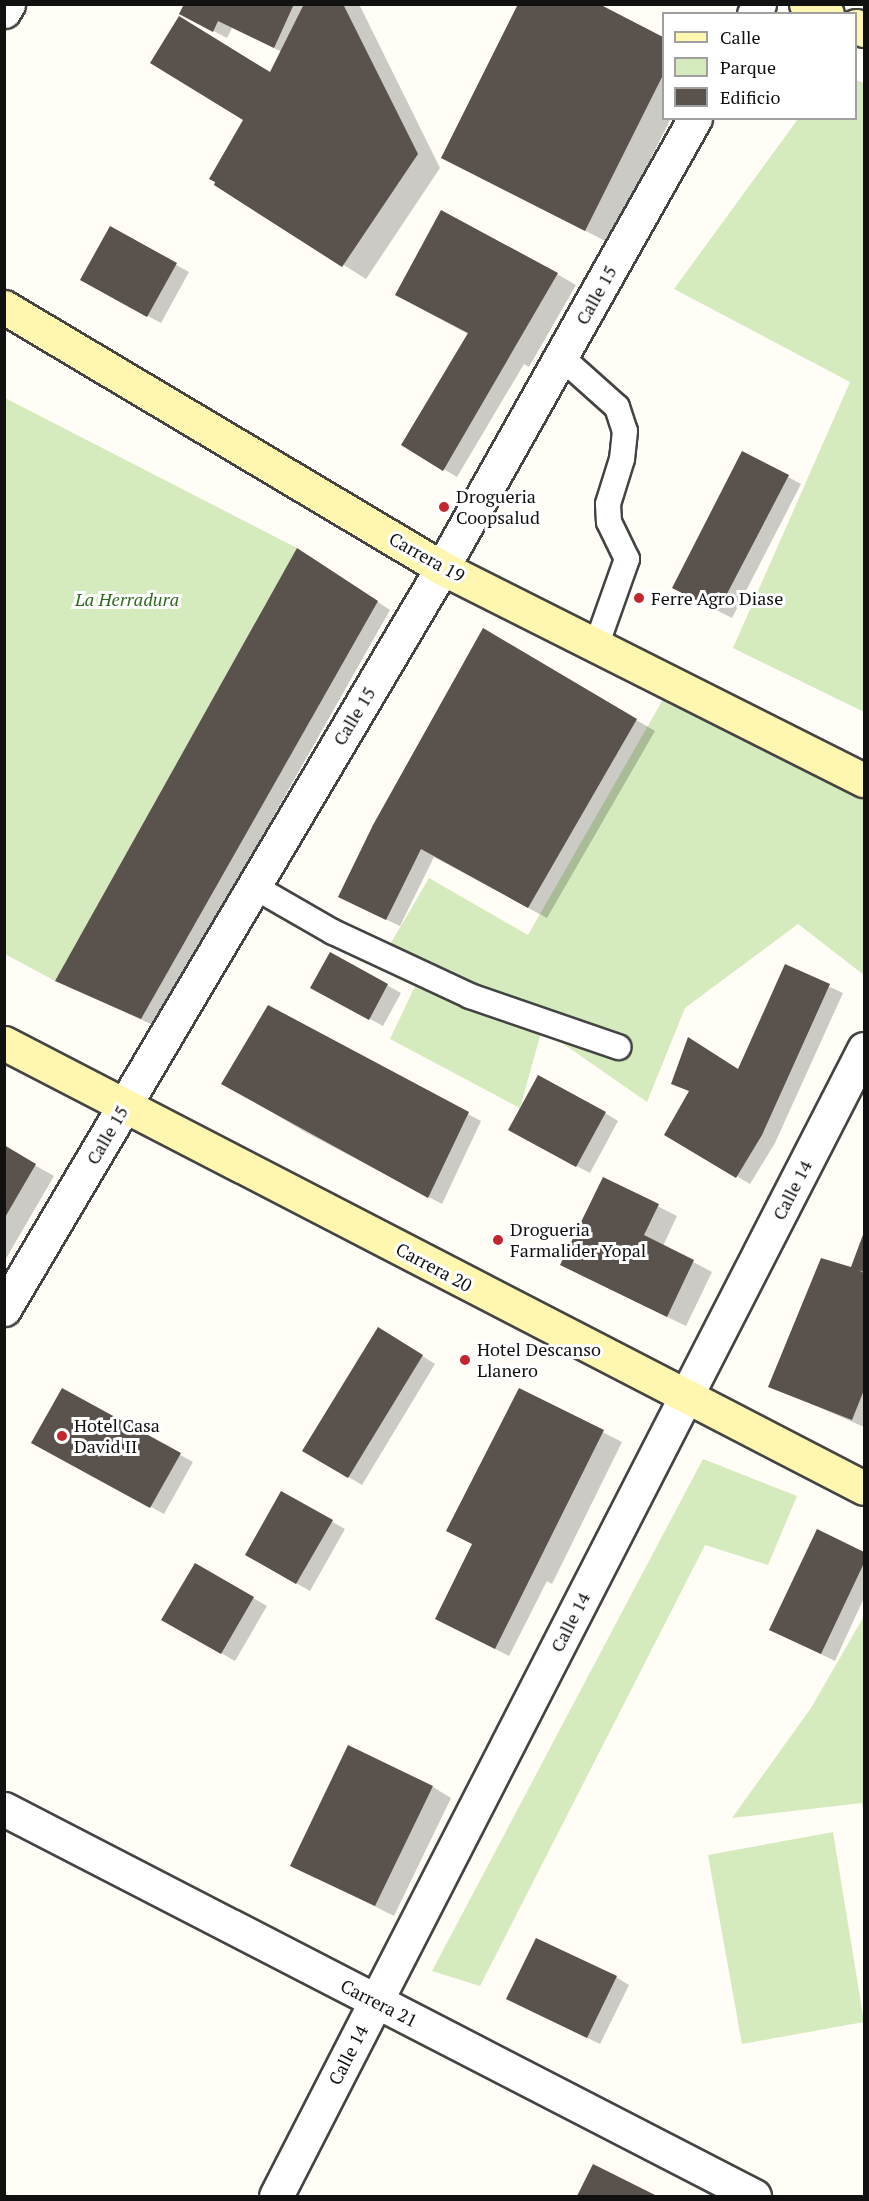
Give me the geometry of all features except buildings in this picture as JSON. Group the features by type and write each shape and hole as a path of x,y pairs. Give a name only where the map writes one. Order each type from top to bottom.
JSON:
{"main road":[{"path":"806,4 823,12"},
{"name":"Carrera 19","path":"4,307 442,568 864,780"},
{"name":"Carrera 20","path":"4,1043 685,1398 864,1488"}],"street":[{"path":"4,11 8,4"},
{"name":"Calle 15","path":"4,1309 442,568 694,120"},
{"name":"Calle 14","path":"276,2196 864,1049"},
{"name":"Carrera 21","path":"4,1809 754,2196"}],"lane":[{"path":"561,357 617,407 625,431 622,459 608,504 609,522 627,560 624,576 596,646"},
{"path":"253,886 333,932 470,996 618,1047"}],"green space":[{"path":"857,80 864,83 864,712 733,648 850,382 674,289 797,120 857,120"},
{"name":"La Herradura","path":"5,398 297,548 55,981 5,954"},
{"path":"669,689 864,785 864,975 798,924 685,1008 647,1102 542,1029 520,1108 390,1039 417,982 385,953 429,878 528,935"},
{"path":"703,1459 797,1496 768,1565 705,1545 480,1986 432,1971"},
{"path":"864,1616 864,1816 862,1803 732,1818 811,1708"},
{"path":"833,1832 864,2022 742,2044 708,1855"}],"place":[{"name":"Drogueria Coopsalud","path":"444,507"},
{"name":"Ferre Agro Diase","path":"639,598"},
{"name":"Drogueria Farmalider Yopal","path":"498,1240"},
{"name":"Hotel Descanso Llanero","path":"465,1360"},
{"name":"Hotel Casa David II","path":"62,1436"}]}
